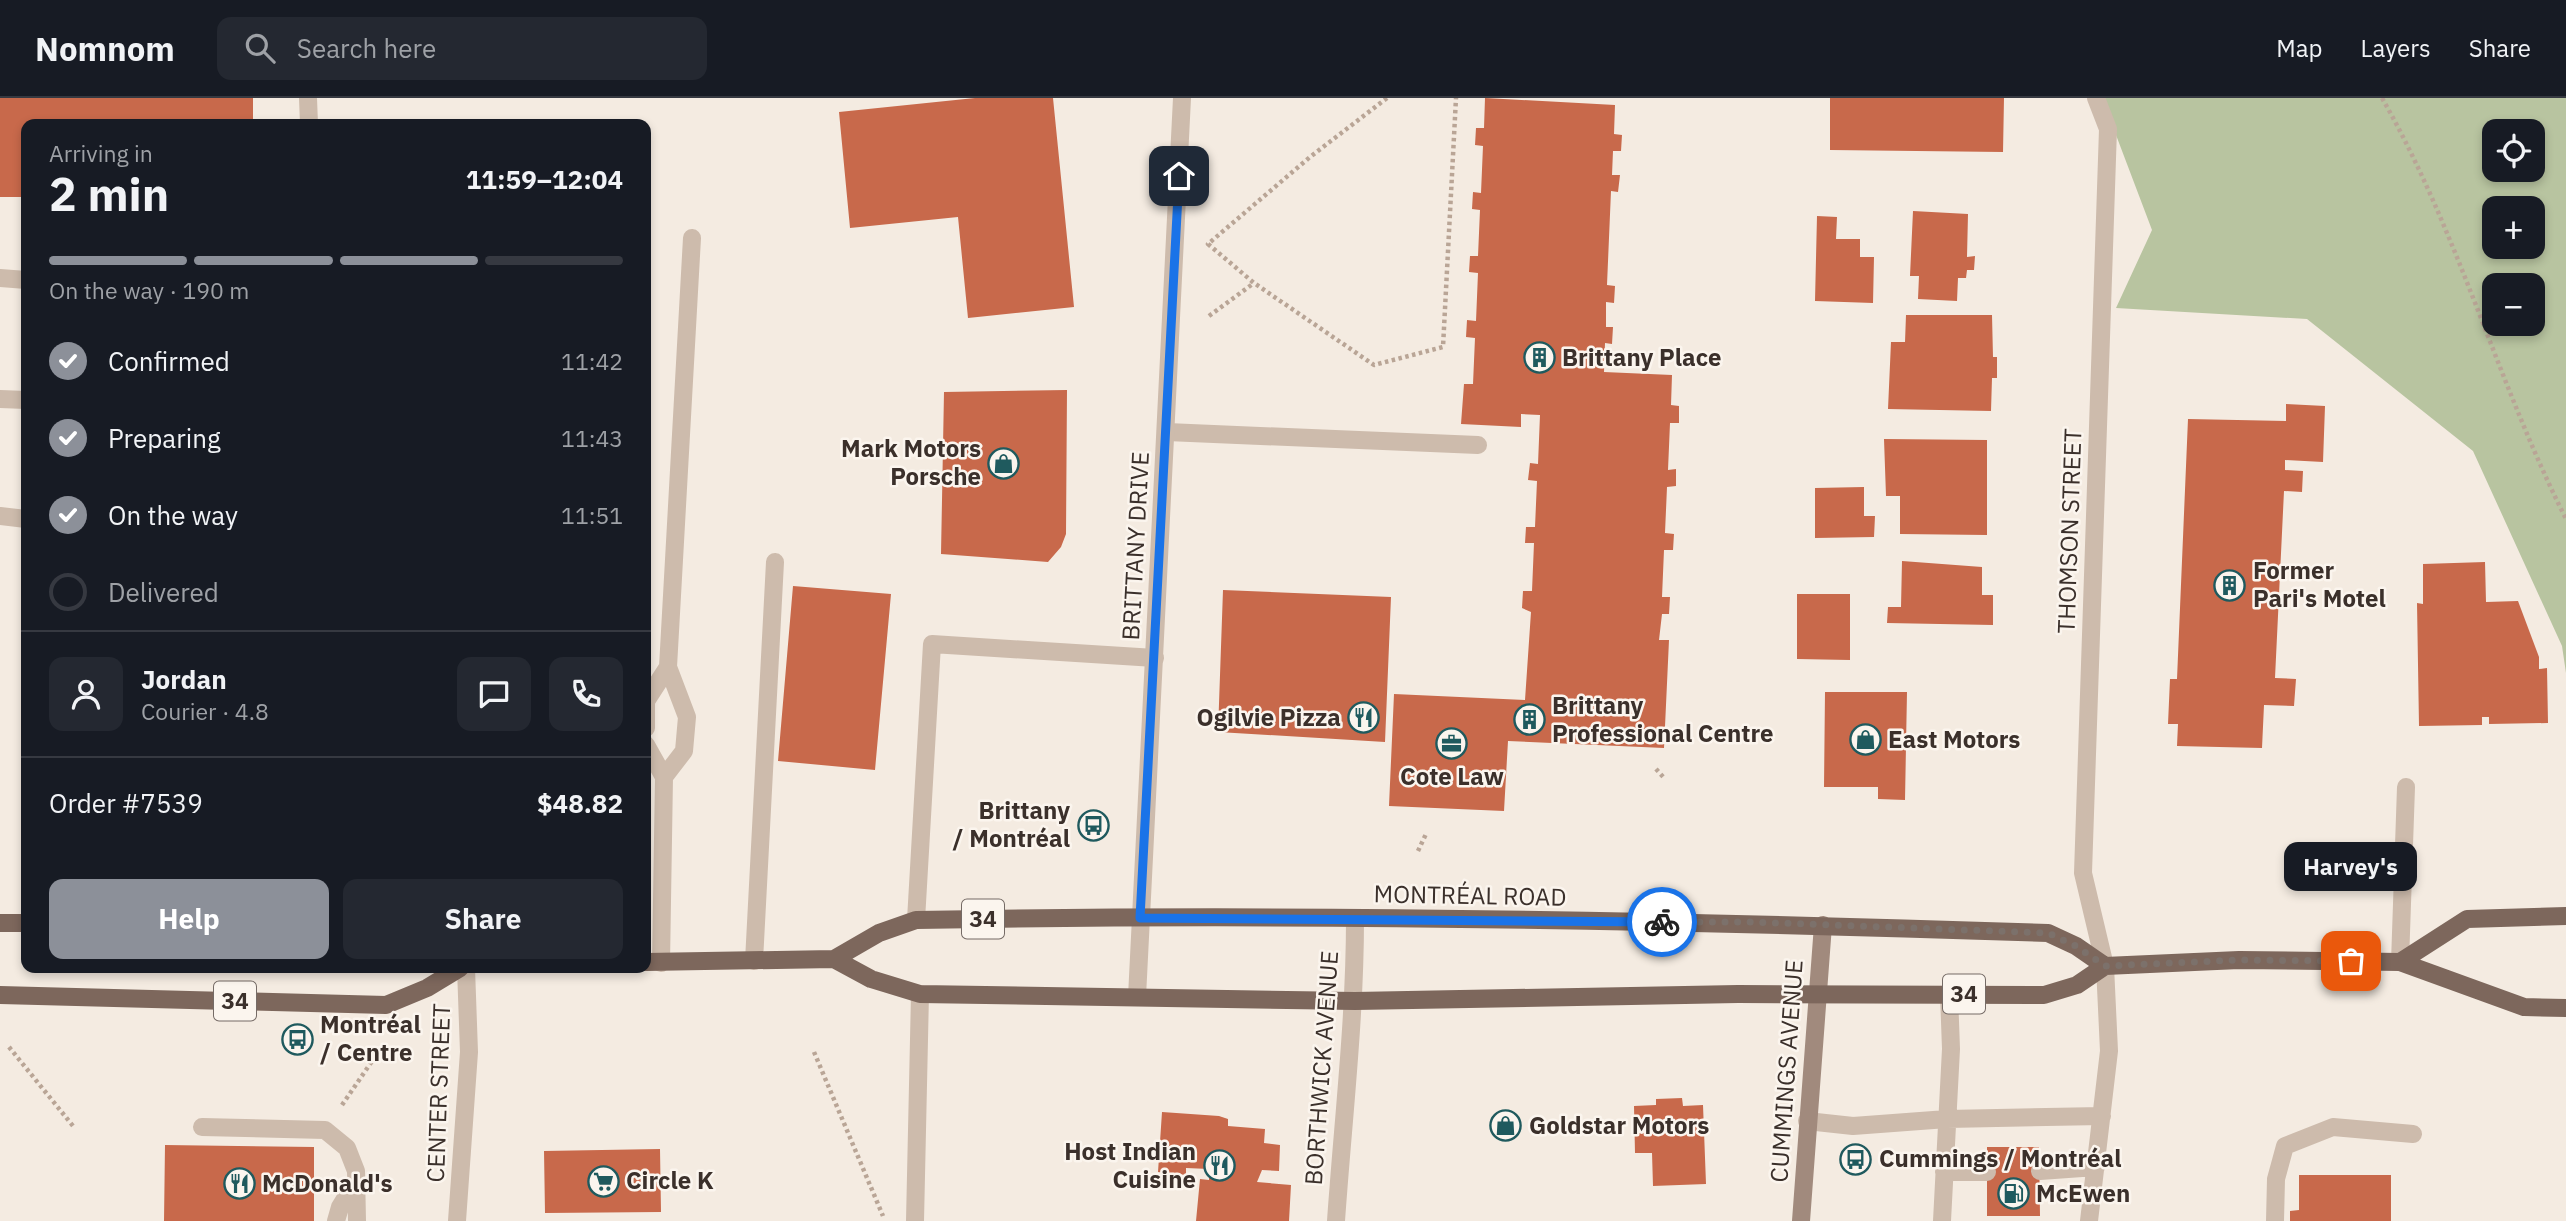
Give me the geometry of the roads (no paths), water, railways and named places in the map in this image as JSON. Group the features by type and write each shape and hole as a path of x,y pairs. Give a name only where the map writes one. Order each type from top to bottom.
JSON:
{"main road":[{"path":"2400,961 2467,919 2566,916"},
{"name":"MONTRÉAL ROAD","path":"653,963 834,959 879,933 916,920 1140,918 1823,925 2048,933 2076,946 2105,966 2077,985 2044,995 1817,994 1354,1001 920,994 871,979 834,959"},
{"path":"0,923 21,923"},
{"path":"2105,966 2239,960 2400,961 2524,1007 2566,1008"},
{"name":"34","path":"0,995 386,1005 427,988 452,973"}],"street":[{"path":"309,98 309,119"},
{"name":"BRITTANY DRIVE","path":"1137,997 1182,98"},
{"name":"THOMSON STREET","path":"2089,1221 2109,1051 2105,966 2083,873 2108,129 2096,98"},
{"path":"664,776 684,751 687,716 668,667 692,238"},
{"path":"0,278 21,280"},
{"path":"0,399 21,400"},
{"path":"1167,432 1478,445"},
{"path":"0,516 21,518"},
{"path":"754,961 775,562"},
{"path":"916,920 932,645 1155,658"},
{"path":"651,693 668,667"},
{"path":"651,753 664,776 653,963"},
{"path":"2400,961 2406,787"},
{"name":"BORTHWICK AVENUE","path":"1336,1221 1346,1069 1354,1001 1355,919"},
{"name":"CUMMINGS AVENUE","path":"1801,1221 1823,925"},
{"name":"CENTER STREET","path":"457,1221 469,1052 466,973"},
{"path":"915,1221 920,994"},
{"path":"1941,1221 1951,1049 1949,994"},
{"path":"1807,1121 1853,1126 1947,1119 2102,1116"},
{"path":"202,1127 325,1130 347,1148 356,1181 357,1221"},
{"path":"2275,1221 2276,1179 2285,1146 2333,1127 2413,1133"},
{"path":"2040,1171 2096,1167"},
{"path":"1944,1172 1987,1172"},
{"path":"336,1221 340,1207 356,1181"}],"place":[{"name":"Brittany Place","path":"1539,358"},
{"name":"Mark Motors Porsche","path":"1004,463"},
{"name":"Former Pari's Motel","path":"2230,585"},
{"name":"Ogilvie Pizza","path":"1364,718"},
{"name":"Brittany Professional Centre","path":"1529,720"},
{"name":"East Motors","path":"1865,740"},
{"name":"Cote Law","path":"1452,743"},
{"name":"Brittany / Montréal","path":"1093,825"},
{"name":"Harvey's","path":"2351,961"},
{"name":"Montréal / Centre","path":"297,1039"},
{"name":"Goldstar Motors","path":"1506,1126"},
{"name":"Cummings / Montréal","path":"1856,1159"},
{"name":"Host Indian Cuisine","path":"1219,1166"},
{"name":"Circle K","path":"603,1181"},
{"name":"McDonald's","path":"239,1184"},
{"name":"McEwen","path":"2013,1194"}]}
